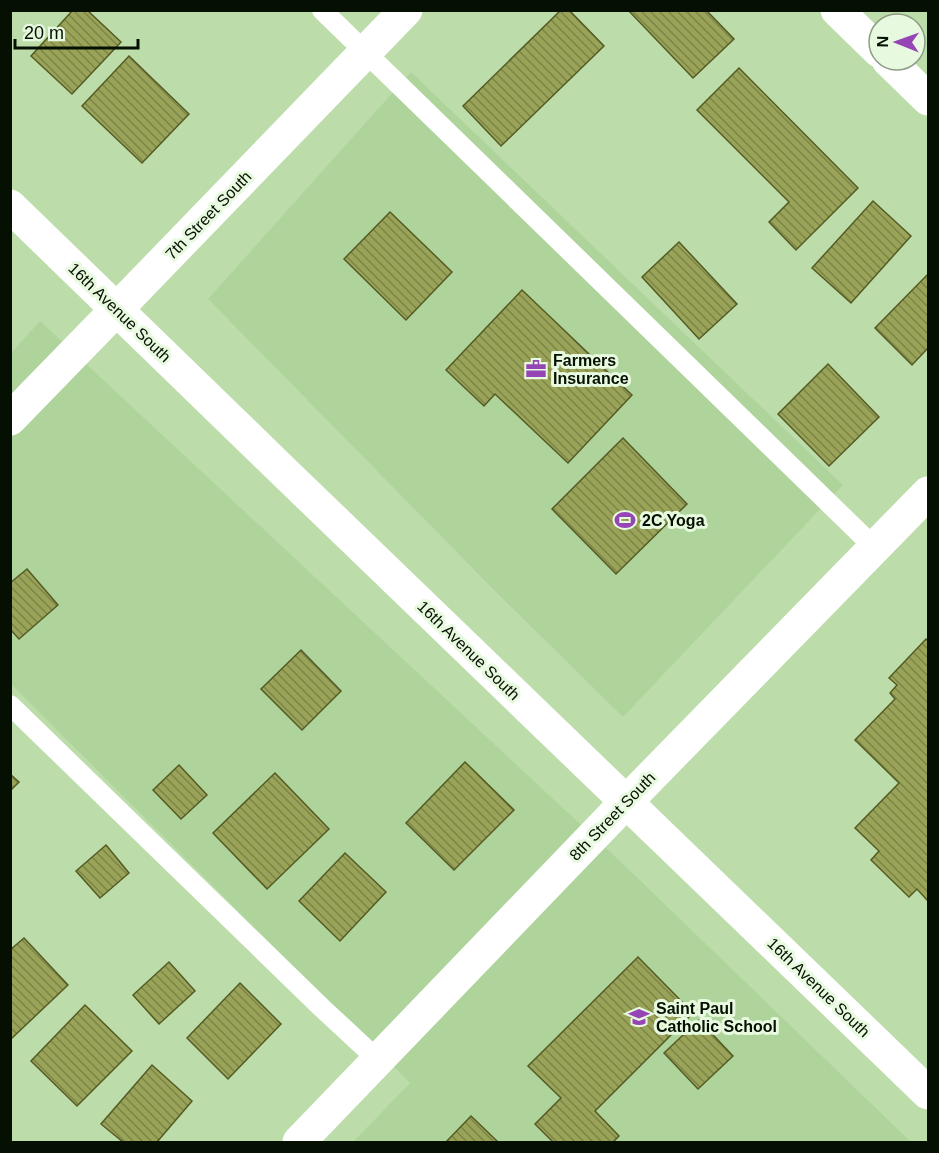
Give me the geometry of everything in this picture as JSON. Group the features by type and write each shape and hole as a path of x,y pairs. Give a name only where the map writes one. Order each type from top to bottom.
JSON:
{"street":[{"name":"7th Street South","path":"10,419 406,10"},
{"path":"837,10 867,39"},
{"path":"900,72 928,99"},
{"name":"16th Avenue South","path":"10,206 928,1093"},
{"name":"8th Street South","path":"299,1143 627,801 928,493"}],"lane":[{"path":"322,10 874,548"},
{"path":"10,705 378,1060"}],"shaded area":[{"path":"411,72 843,485 623,717 499,595 208,299"},
{"path":"40,321 623,864 911,1142 353,1142 410,1083 11,684 10,354"}],"building":[{"path":"73,10 87,10 121,42 72,94 31,56"},
{"path":"561,10 569,10 604,46 501,146 463,106"},
{"path":"628,10 706,10 734,39 693,78"},
{"path":"129,56 189,114 142,163 82,106"},
{"path":"739,68 858,188 796,250 769,222 789,202 697,110"},
{"path":"873,201 911,236 851,303 812,268"},
{"path":"390,212 452,272 406,320 344,259"},
{"path":"679,242 737,304 699,339 642,277"},
{"path":"928,274 928,348 912,365 875,328"},
{"path":"522,290 632,395 568,463 495,394 484,406 446,370"},
{"path":"828,364 879,417 829,466 778,414"},
{"path":"623,438 687,504 616,574 552,509"},
{"path":"27,569 58,605 19,639 10,629 10,583"},
{"path":"926,639 928,641 928,901 917,889 909,897 871,860 879,851 855,828 899,783 855,740 895,699 890,693 897,685 889,678"},
{"path":"301,650 341,691 302,730 261,689"},
{"path":"465,762 514,810 454,870 406,823"},
{"path":"179,765 207,795 181,819 153,790"},
{"path":"275,773 329,829 267,889 213,833"},
{"path":"10,774 19,782 10,791"},
{"path":"106,845 129,873 100,898 76,871"},
{"path":"345,853 386,892 340,941 299,901"},
{"path":"24,938 68,985 11,1039 10,950"},
{"path":"638,957 693,1013 595,1111 619,1136 613,1142 553,1142 535,1124 561,1098 528,1066"},
{"path":"169,962 195,991 159,1024 133,995"},
{"path":"240,983 281,1024 228,1079 187,1038"},
{"path":"85,1005 132,1051 77,1106 31,1061"},
{"path":"699,1020 733,1056 698,1089 664,1053"},
{"path":"152,1065 192,1101 157,1142 123,1142 101,1124"},
{"path":"471,1116 498,1142 446,1142"}],"place":[{"name":"Farmers Insurance","path":"536,369"},
{"name":"2C Yoga","path":"625,520"},
{"name":"Saint Paul Catholic School","path":"639,1017"}]}
